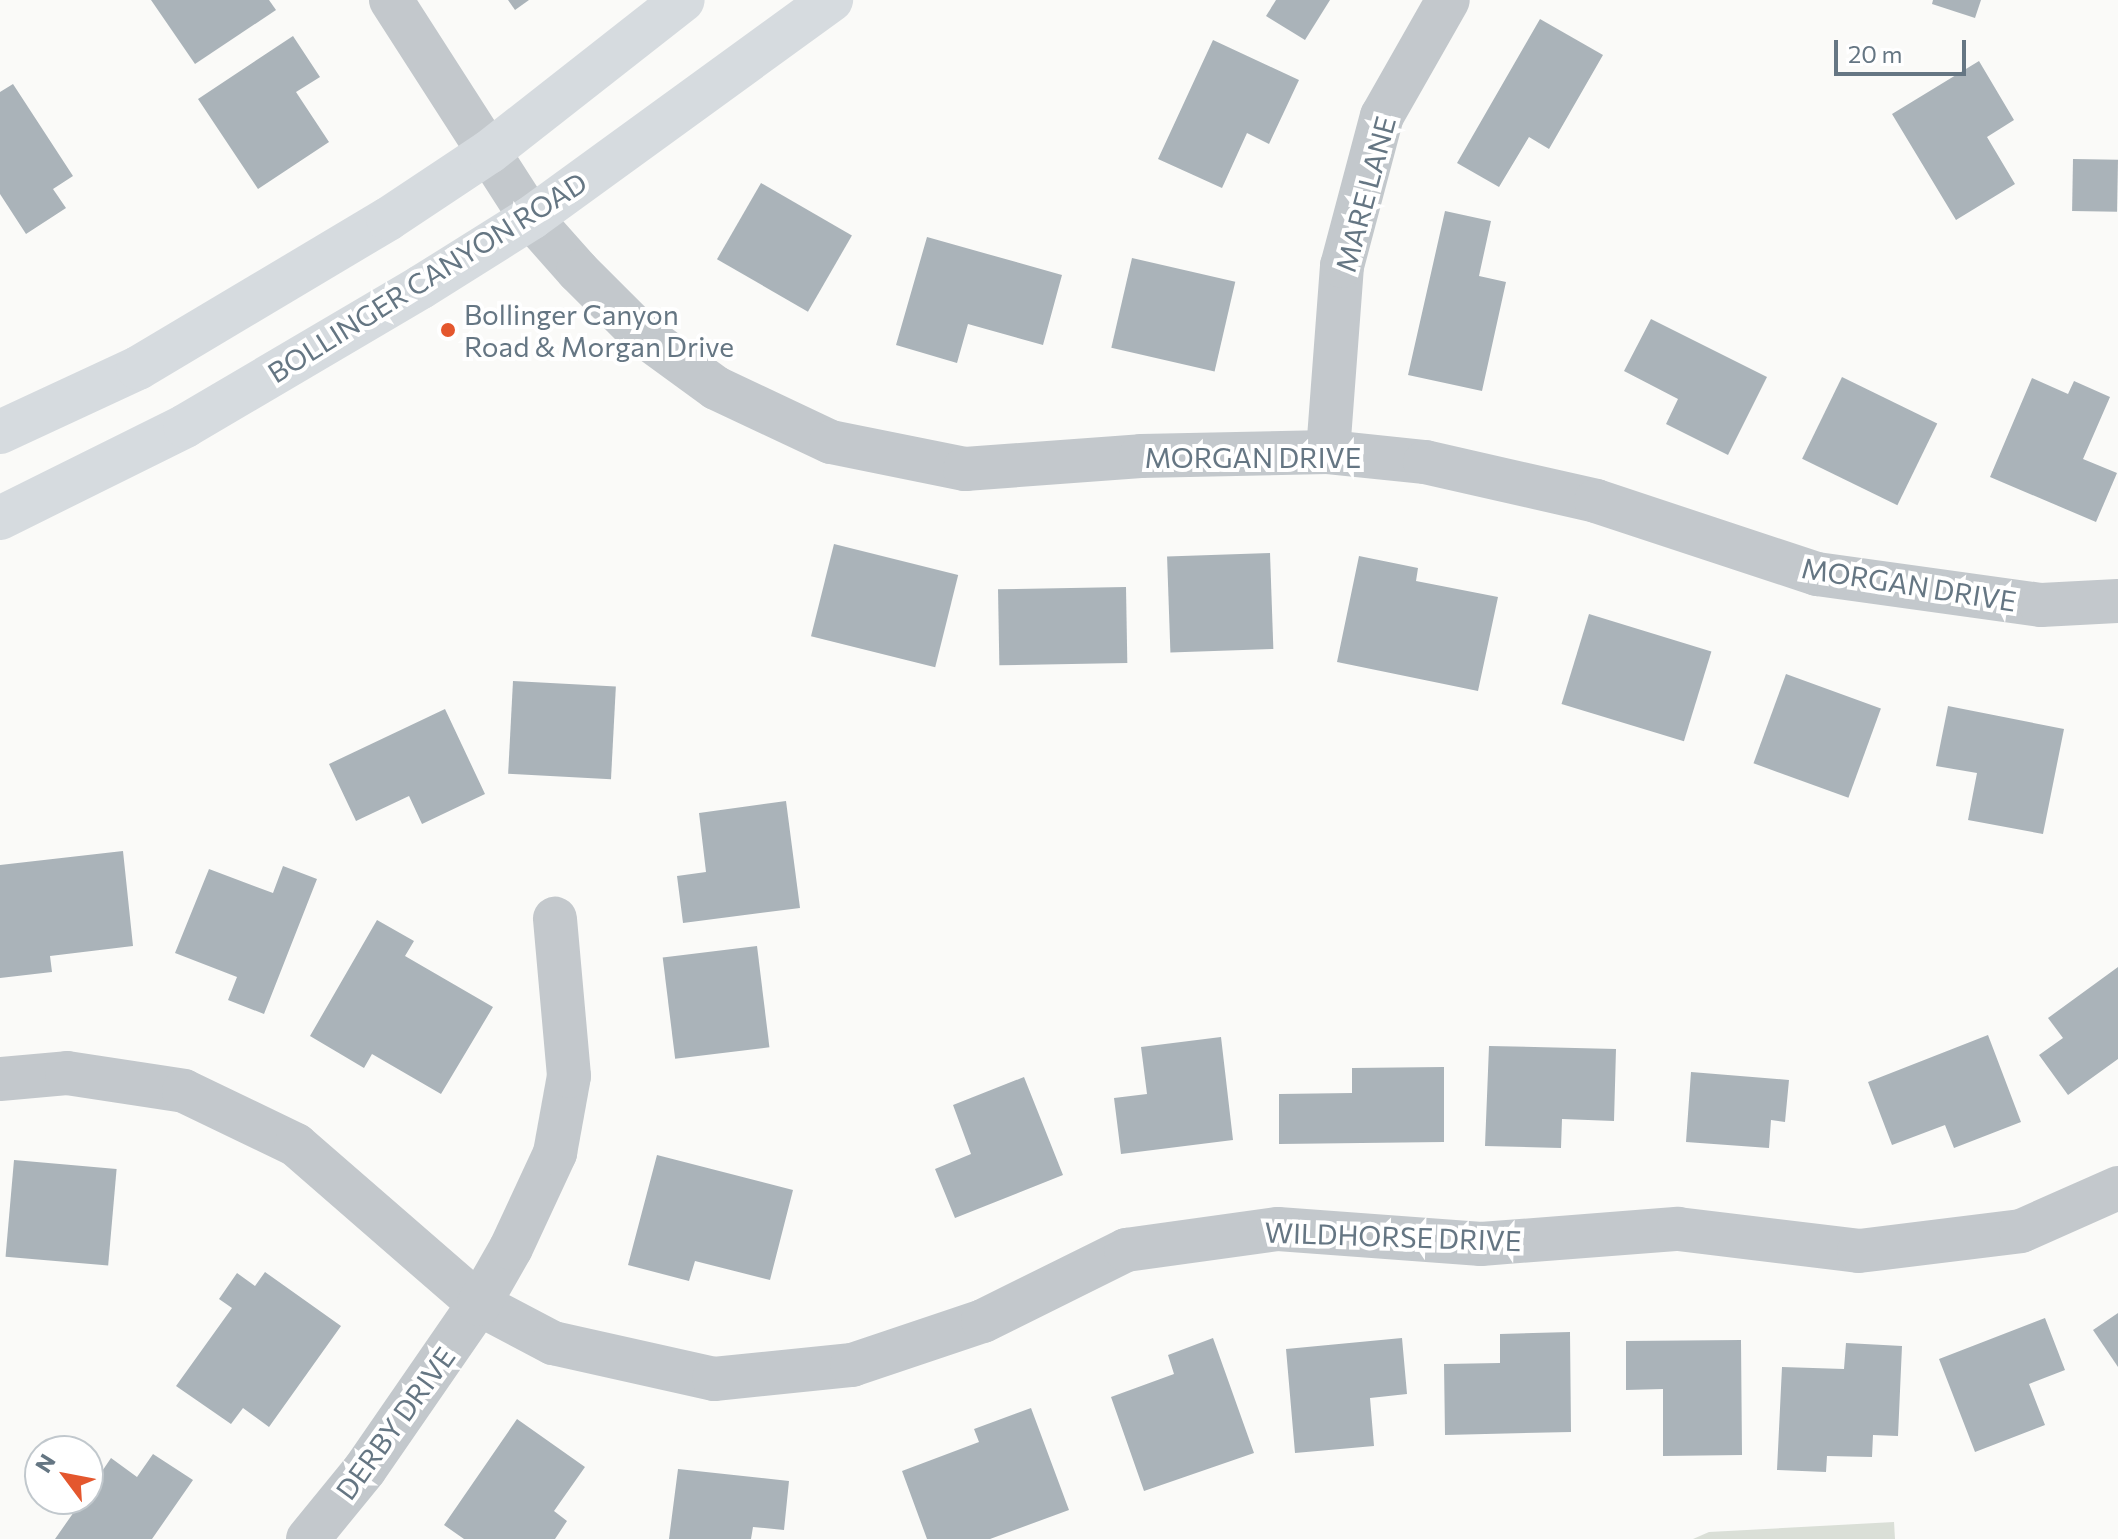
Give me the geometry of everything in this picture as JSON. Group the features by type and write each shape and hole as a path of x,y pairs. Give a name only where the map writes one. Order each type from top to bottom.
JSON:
{"main road":[{"path":"0,432 138,368 388,219 489,152 683,0"},
{"name":"BOLLINGER CANYON ROAD","path":"0,518 185,426 531,218 831,0"}],"street":[{"name":"MORGAN DRIVE","path":"391,0 531,218 578,271 652,341 716,388 831,442 965,469 1141,456 1328,452 1425,462 1596,501 1817,574 2041,605 2118,601"},
{"name":"MARE LANE","path":"1328,452 1342,266 1382,116 1448,0"},
{"name":"DERBY DRIVE","path":"308,1539 365,1469 479,1304 511,1248 555,1153 569,1076 555,919"},
{"name":"WILDHORSE DRIVE","path":"0,1079 67,1073 184,1091 296,1145 479,1304 553,1343 714,1379 852,1365 983,1321 1126,1250 1263,1231 1278,1229 1481,1244 1678,1229 1859,1251 2021,1231 2118,1188"}],"shaded area":[{"path":"1894,1522 1895,1539 1693,1539 1709,1532"}],"building":[{"path":"151,0 269,0 276,10 195,64"},
{"path":"508,0 529,0 515,10"},
{"path":"1276,0 1330,0 1305,40 1266,16"},
{"path":"1933,0 1981,0 1975,18 1932,4"},
{"path":"1540,19 1603,55 1549,149 1529,137 1499,187 1457,163"},
{"path":"293,36 320,77 296,92 329,142 258,189 198,99"},
{"path":"1213,40 1299,80 1269,144 1247,133 1222,188 1158,159"},
{"path":"1979,61 2014,120 1987,137 2015,184 1956,220 1892,114"},
{"path":"13,84 73,176 53,189 66,208 26,234 0,194 0,92"},
{"path":"2073,159 2118,160 2117,212 2072,211"},
{"path":"761,183 852,236 808,312 717,259"},
{"path":"1445,211 1491,221 1479,276 1506,282 1482,391 1408,375"},
{"path":"927,237 1062,275 1043,345 968,324 957,363 896,345"},
{"path":"1132,258 1235,282 1215,371 1111,348"},
{"path":"1651,319 1767,377 1728,455 1666,424 1678,399 1624,371"},
{"path":"1842,377 1937,423 1897,505 1802,459"},
{"path":"2032,378 2068,394 2074,381 2110,397 2083,459 2117,473 2096,522 1990,477"},
{"path":"834,544 958,575 935,667 811,636"},
{"path":"1270,553 1273,649 1170,653 1167,557"},
{"path":"1359,556 1418,568 1416,581 1498,597 1478,691 1337,662"},
{"path":"1126,587 1127,663 999,665 998,589"},
{"path":"1589,614 1711,651 1684,741 1562,704"},
{"path":"1786,674 1881,709 1848,798 1754,763"},
{"path":"513,681 616,686 611,779 508,774"},
{"path":"1948,706 2064,729 2043,834 1968,820 1977,773 1936,766"},
{"path":"445,709 485,794 422,824 409,796 356,821 329,764"},
{"path":"786,801 800,908 683,923 677,876 706,872 699,813"},
{"path":"123,851 133,946 50,956 52,972 0,978 0,865"},
{"path":"283,866 317,879 264,1014 228,1000 237,977 175,953 209,869 273,893"},
{"path":"377,920 414,941 405,956 493,1007 441,1094 372,1054 364,1068 310,1036"},
{"path":"757,946 769,1047 675,1059 663,958"},
{"path":"2118,967 2118,1059 2068,1095 2039,1055 2063,1038 2048,1018"},
{"path":"1988,1035 2021,1122 1954,1148 1945,1125 1892,1145 1868,1082"},
{"path":"1221,1037 1233,1140 1121,1154 1114,1098 1147,1094 1141,1047"},
{"path":"1489,1046 1616,1049 1614,1121 1562,1119 1561,1148 1485,1146"},
{"path":"1444,1067 1444,1142 1279,1144 1279,1094 1352,1093 1352,1068"},
{"path":"1691,1072 1789,1080 1785,1122 1771,1120 1769,1148 1686,1142"},
{"path":"1024,1077 1063,1175 955,1218 935,1169 971,1154 953,1105"},
{"path":"657,1155 793,1190 770,1280 695,1261 689,1281 628,1265"},
{"path":"14,1160 117,1169 108,1266 6,1257"},
{"path":"265,1272 341,1326 269,1427 243,1408 231,1424 176,1386 232,1308 219,1299 237,1273 255,1286"},
{"path":"2118,1313 2118,1367 2093,1330"},
{"path":"2045,1318 2065,1370 2029,1384 2045,1425 1975,1452 1939,1359"},
{"path":"1570,1332 1571,1432 1445,1435 1444,1364 1500,1363 1500,1334"},
{"path":"1213,1338 1254,1453 1144,1491 1111,1397 1174,1374 1168,1355"},
{"path":"1402,1338 1407,1394 1370,1398 1374,1446 1295,1453 1286,1349"},
{"path":"1741,1340 1742,1455 1663,1456 1663,1389 1626,1390 1626,1341"},
{"path":"1846,1343 1902,1346 1898,1436 1873,1435 1872,1457 1827,1456 1826,1472 1777,1470 1782,1367 1844,1369"},
{"path":"1031,1408 1069,1510 990,1539 927,1539 902,1471 979,1442 974,1429"},
{"path":"517,1419 585,1467 554,1511 567,1521 555,1539 464,1539 444,1525"},
{"path":"153,1454 193,1480 152,1539 55,1539 72,1515 104,1515 104,1468 111,1458 137,1477"},
{"path":"678,1469 789,1481 784,1530 753,1527 751,1539 669,1539"}],"place":[{"name":"Bollinger Canyon Road & Morgan Drive","path":"448,330"}]}
